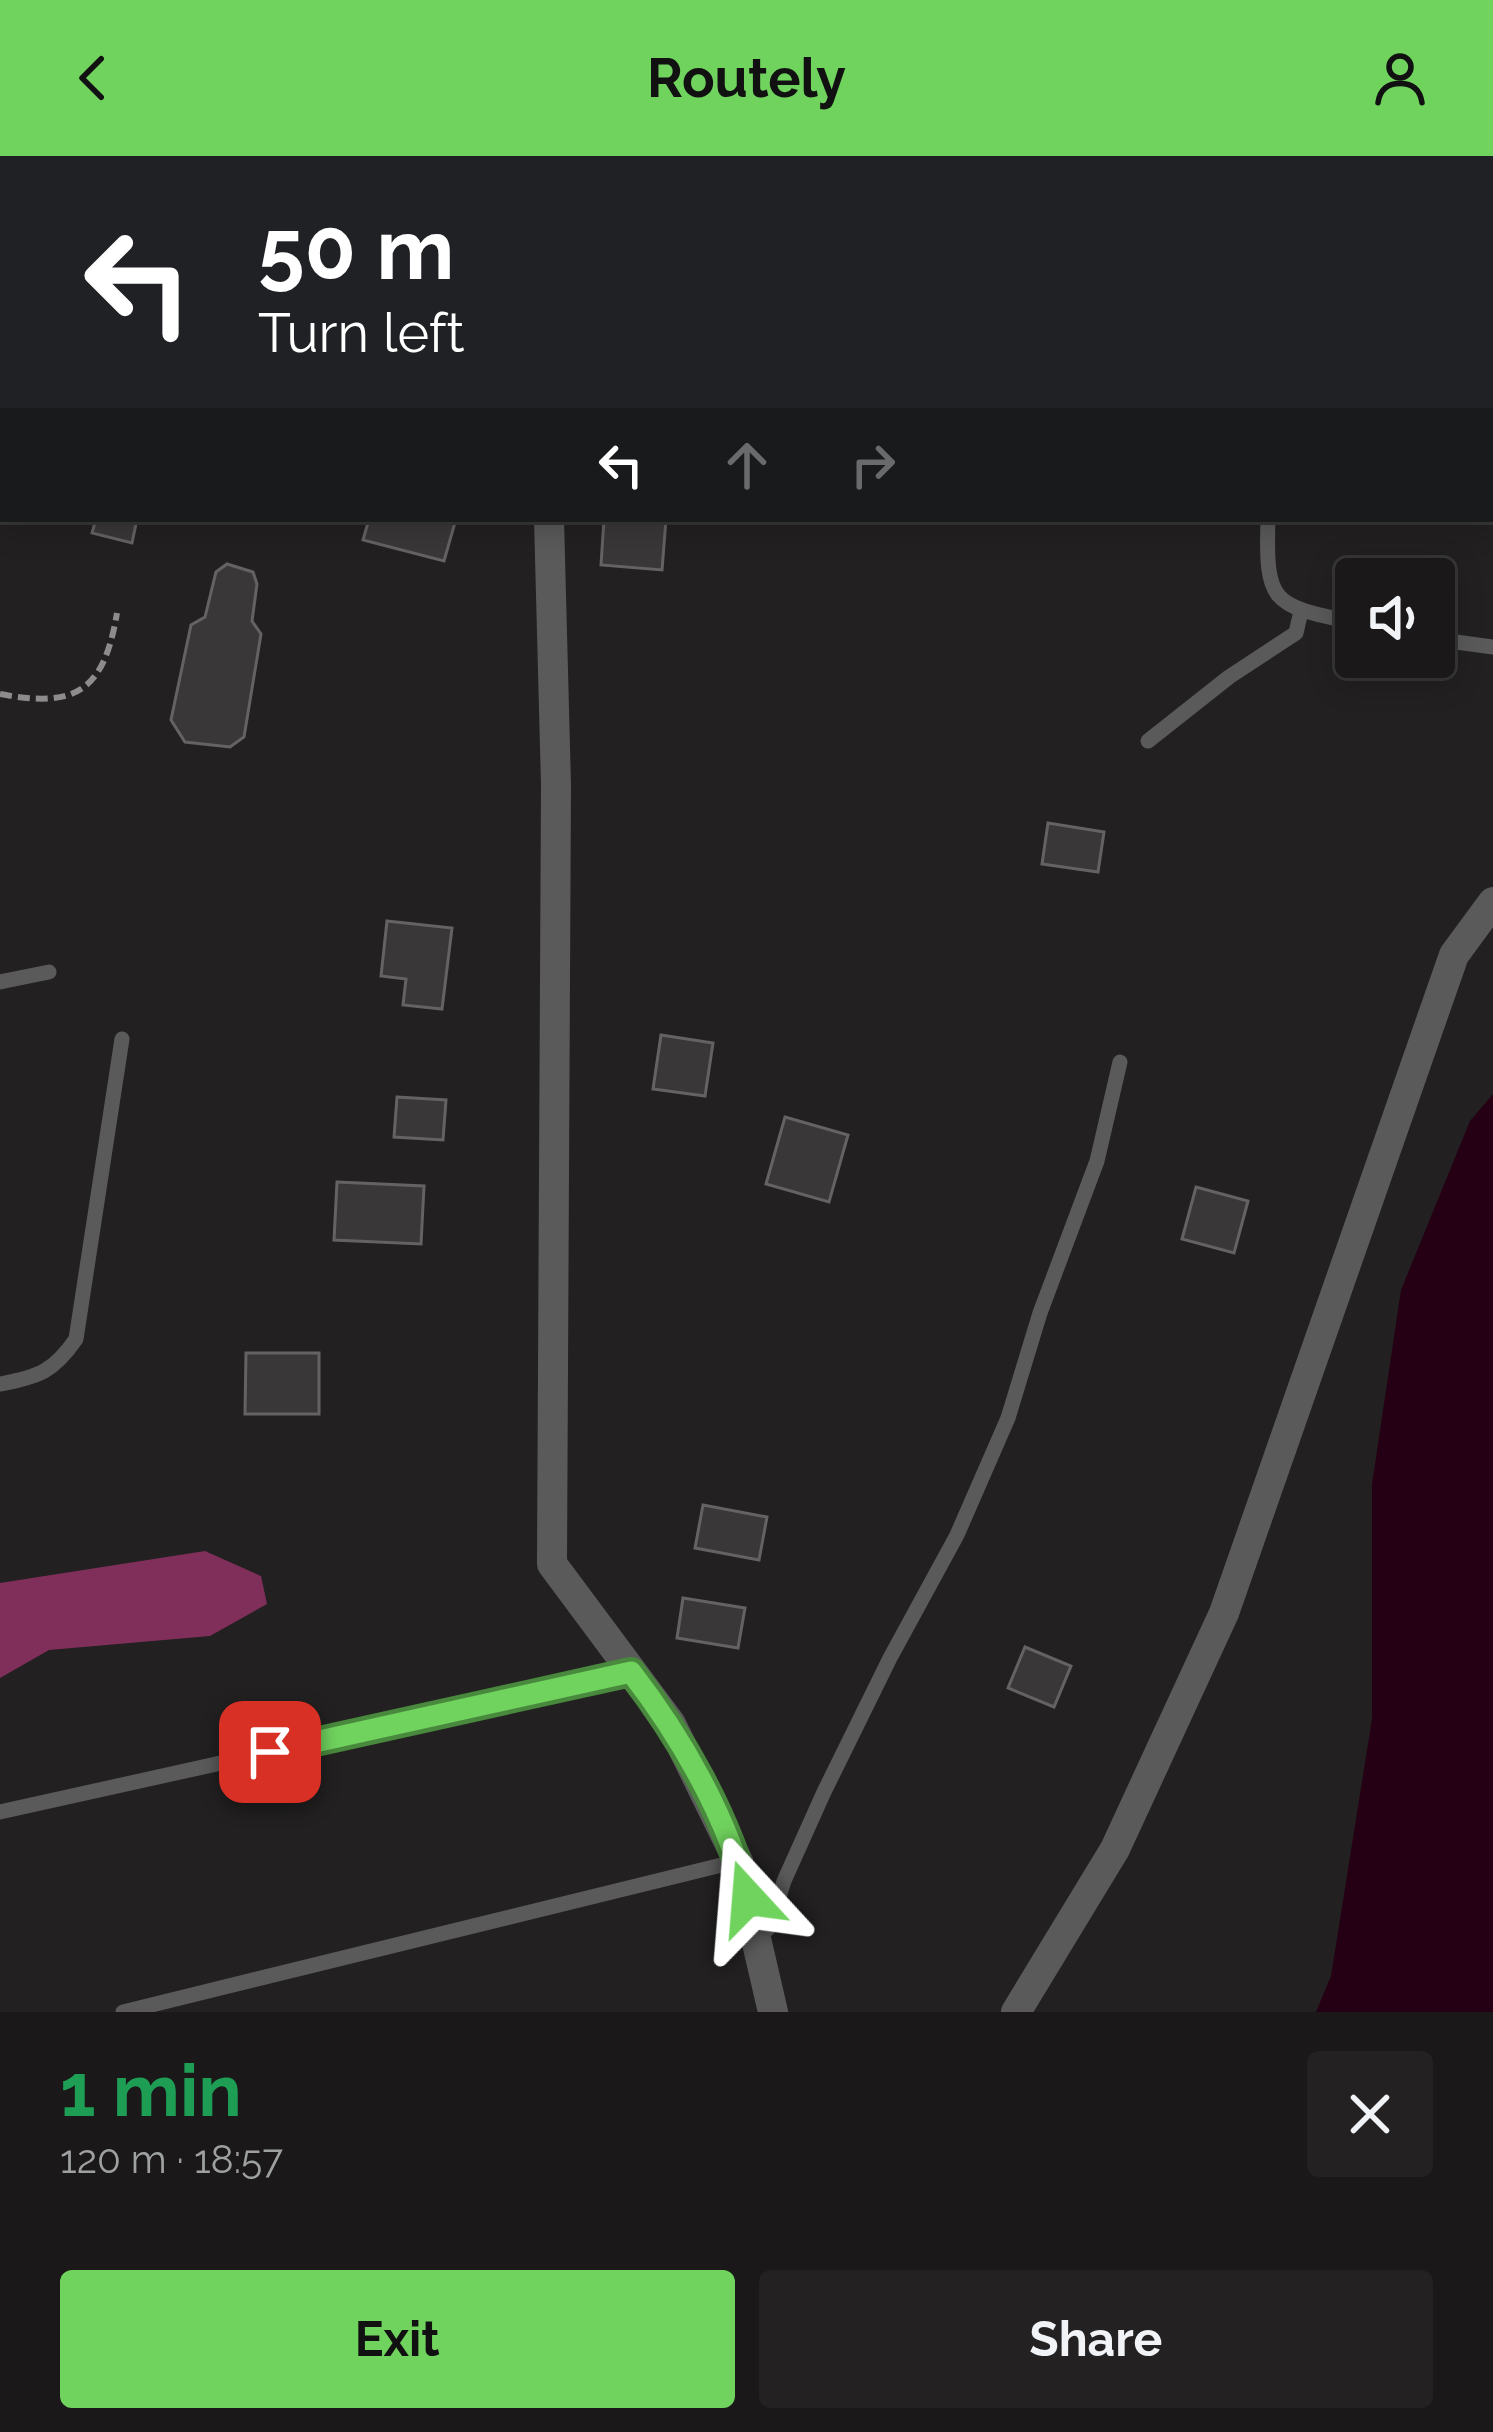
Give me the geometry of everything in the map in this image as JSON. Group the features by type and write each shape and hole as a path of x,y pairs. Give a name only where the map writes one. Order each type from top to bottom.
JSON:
{"street":[{"path":"549,522 556,785 552,1564 671,1724 738,1861 773,2012"},
{"path":"1016,2012 1115,1850 1224,1613 1454,955 1493,902"}],"lane":[{"path":"1268,522 1269,582 1282,602 1335,618"},
{"path":"1148,741 1228,677 1296,633 1301,611"},
{"path":"1455,641 1493,647"},
{"path":"0,982 50,972"},
{"path":"0,1384 58,1364 76,1339 122,1039"},
{"path":"757,1936 769,1928 784,1880 824,1792 957,1535 1008,1418 1040,1313 1096,1161 1120,1062"},
{"path":"0,1811 631,1672"},
{"path":"123,2012 738,1861"}],"path":[{"path":"0,694 62,700 93,680 111,648 117,613"}],"shaded area":[{"path":"1493,1094 1493,2012 1316,2012 1331,1976 1372,1719 1372,1484 1401,1290 1470,1121"},
{"path":"205,1551 261,1576 267,1604 210,1636 49,1650 0,1678 0,1583"}],"building":[{"path":"95,522 136,522 132,543 92,533"},
{"path":"368,522 455,522 444,561 363,540"},
{"path":"604,522 666,522 662,570 601,565"},
{"path":"227,564 253,572 257,584 252,621 261,634 244,737 230,747 185,742 171,720 191,625 205,617 216,572"},
{"path":"1048,823 1104,832 1098,872 1042,864"},
{"path":"387,921 452,928 442,1009 403,1005 406,979 381,976"},
{"path":"661,1035 713,1043 705,1096 653,1089"},
{"path":"397,1097 446,1100 443,1140 394,1137"},
{"path":"785,1117 848,1135 829,1202 766,1184"},
{"path":"337,1182 424,1186 421,1244 334,1240"},
{"path":"1196,1187 1248,1201 1234,1253 1182,1239"},
{"path":"246,1353 319,1353 319,1414 245,1414"},
{"path":"703,1505 767,1517 759,1560 695,1548"},
{"path":"683,1598 745,1608 738,1648 677,1638"},
{"path":"1025,1647 1071,1666 1054,1707 1008,1688"}],"route":[{"path":"270,1752 631,1672 671,1724 738,1861 748,1898"}]}
